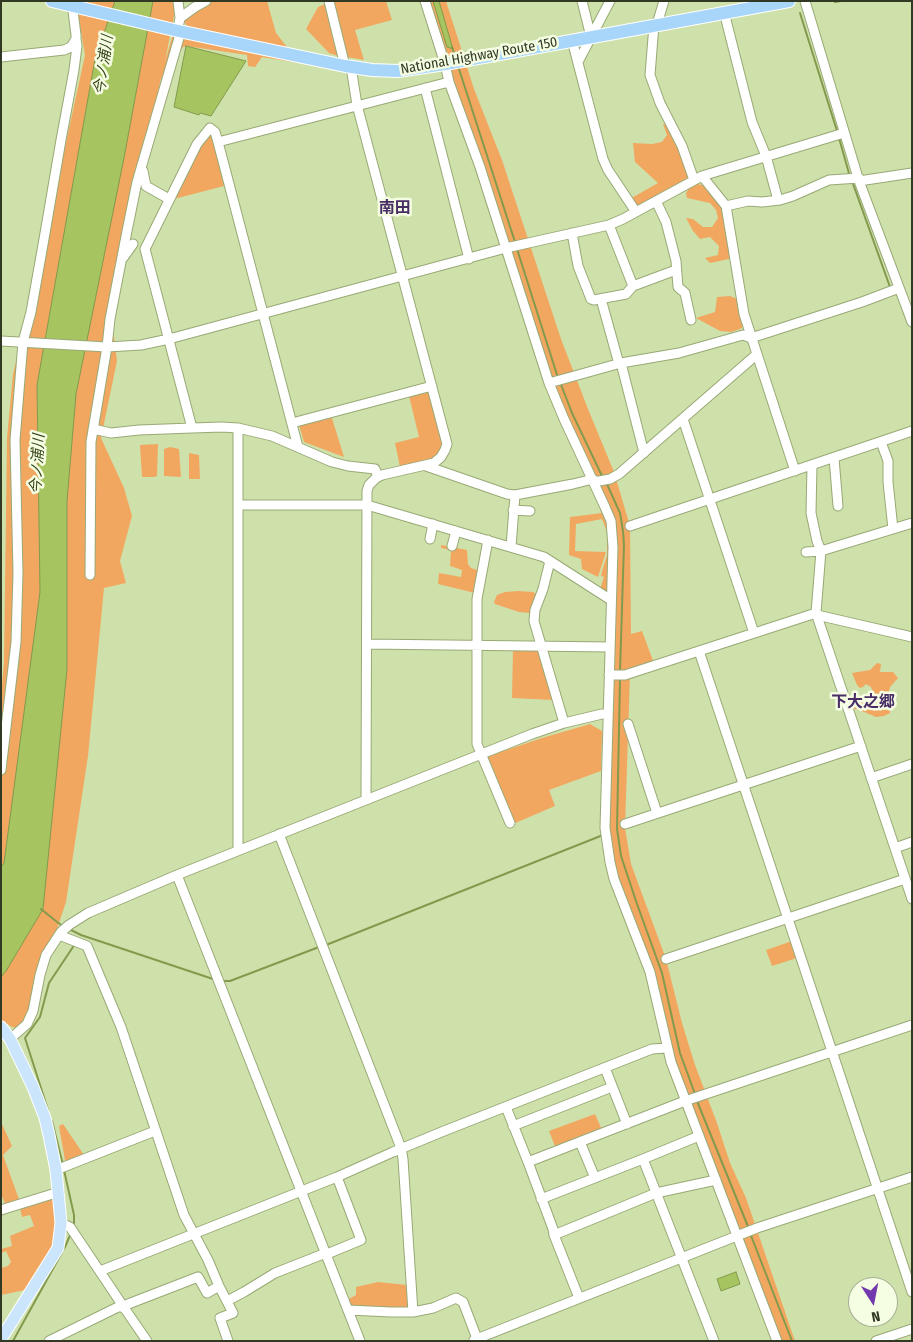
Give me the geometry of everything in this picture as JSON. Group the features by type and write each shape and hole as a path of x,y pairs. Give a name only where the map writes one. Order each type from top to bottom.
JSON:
{"highway":[{"name":"National Highway Route 150","path":"52,1 178,27 348,67 398,70 445,64 789,1"}],"main road":[{"path":"1,1027 10,1040 33,1087 45,1118 56,1170 61,1224 58,1248 1,1340"}],"street":[{"path":"90,575 91,442 121,260 142,166 178,27 178,1"},
{"path":"178,27 195,7 206,1"},
{"path":"329,1 447,444 441,457 434,463 378,477 367,491 366,799"},
{"path":"425,1 449,82 480,167 564,419 605,507 611,527 613,548 611,675 605,828 614,879 650,972 667,1048 687,1100 698,1136 777,1341"},
{"path":"582,1 590,37"},
{"path":"578,62 610,1"},
{"path":"664,1 656,25 650,75 660,103 698,178 726,206 744,314 795,471"},
{"path":"805,1 859,180 912,322"},
{"path":"1,770 16,642 18,573 15,440 24,343 74,70 77,46 76,5"},
{"path":"724,12 752,122 766,156 778,200"},
{"path":"1,57 64,50 71,47 76,39"},
{"path":"572,40 603,159 608,170 636,212"},
{"path":"218,142 449,82"},
{"path":"425,88 469,259"},
{"path":"192,428 144,249 196,144 210,128 215,132 218,142 298,447"},
{"path":"1,341 106,347 141,344 168,338 506,248 609,225 698,178 844,133"},
{"path":"142,166 146,186 169,199"},
{"path":"726,206 748,201 762,202 794,196 829,180 859,180 912,173"},
{"path":"656,201 666,222 676,261 678,287 685,293 691,320"},
{"path":"609,225 633,286"},
{"path":"572,234 578,266 590,299 594,300 626,294 633,286 676,270"},
{"path":"121,260 133,244"},
{"path":"551,382 620,363 679,353 743,335 751,338 899,288"},
{"path":"601,299 644,453"},
{"path":"426,466 515,495 610,479 619,474 683,420 756,355"},
{"path":"292,423 432,386"},
{"path":"683,420 754,633"},
{"path":"93,429 111,433 138,430 238,428 272,436 332,462 375,470 378,477"},
{"path":"238,428 238,850"},
{"path":"630,526 912,432"},
{"path":"881,442 888,461 888,482 893,529"},
{"path":"834,458 838,506"},
{"path":"812,465 812,513 821,552 817,614 912,899"},
{"path":"511,547 510,509 515,495"},
{"path":"238,505 368,505 544,557 611,600"},
{"path":"510,509 530,510"},
{"path":"806,552 821,552 912,523"},
{"path":"430,539 433,524"},
{"path":"452,546 456,531"},
{"path":"488,540 477,599 477,744 510,823"},
{"path":"550,561 543,589 535,610 534,621 564,723"},
{"path":"611,675 626,675 817,614 912,637"},
{"path":"367,644 610,647"},
{"path":"699,651 912,1292"},
{"path":"10,1040 27,1024 33,1011 46,955 69,925 88,913 176,874 481,754 564,723 608,714"},
{"path":"628,724 657,813"},
{"path":"625,824 860,746"},
{"path":"871,778 912,764"},
{"path":"279,834 402,1148 413,1312"},
{"path":"895,848 912,842"},
{"path":"176,874 327,1253 360,1341"},
{"path":"666,959 905,879"},
{"path":"60,935 87,946 121,1027 184,1216 208,1260 233,1313 220,1318 228,1341"},
{"path":"528,1162 687,1100 912,1025"},
{"path":"100,1271 652,1049 667,1048"},
{"path":"605,1068 627,1124"},
{"path":"513,1126 612,1087"},
{"path":"506,1107 579,1298"},
{"path":"56,1170 155,1131"},
{"path":"541,1199 698,1136"},
{"path":"580,1142 595,1178"},
{"path":"643,1159 714,1341"},
{"path":"227,1301 275,1272 362,1240 337,1177"},
{"path":"348,1310 413,1312 433,1308 456,1298 463,1302 476,1340 757,1228 912,1177"},
{"path":"554,1235 656,1193 716,1180"},
{"path":"1,1210 59,1192"},
{"path":"61,1224 70,1227 148,1341"},
{"path":"49,1341 112,1309 124,1308 198,1277 207,1293 219,1286"},
{"path":"876,1341 912,1329"}],"shaded area":[{"path":"76,1 174,1 175,9 165,61 173,34 317,66 262,57 255,67 248,66 247,55 186,46 183,47 170,68 161,98 161,78 111,313 117,361 101,438 124,488 132,516 120,561 126,583 104,588 88,756 66,902 57,929 56,941 21,1029 12,1027 1,1020 1,697 4,662 7,438 13,374 41,258 85,55"},
{"path":"213,1 267,1 276,33 287,47 267,46 230,35 201,31 187,26 183,20"},
{"path":"333,1 386,1 392,20 355,30 364,60 347,57"},
{"path":"425,1 446,1 474,89 502,160 561,339 614,472 630,526 631,634 642,631 655,666 630,674 625,828 631,864 666,959 695,1065 730,1163 746,1198 795,1341 777,1341 684,1099 653,971 609,856 608,593 600,589 604,577 601,576 602,571 607,555 607,532 602,519 576,524 575,551 606,552 598,577 582,569 581,559 569,555 570,517 602,513 609,531 609,518 558,399"},
{"path":"325,4 338,56 329,53 306,29 318,7"},
{"path":"663,124 672,125 692,181 636,212 628,200 658,183 635,162 633,143 652,144 662,142 667,135"},
{"path":"212,130 224,186 174,199 192,153"},
{"path":"698,184 712,188 726,206 733,250 729,259 710,263 705,258 718,255 719,246 710,237 700,239 686,218 693,219 703,227 712,227 718,218 716,210 710,203 687,198 686,193 690,187"},
{"path":"730,296 742,301 747,324 740,329 731,332 720,331 696,318 715,312 717,297"},
{"path":"433,389 447,444 438,459 400,467 395,443 419,437 409,396"},
{"path":"332,418 344,457 304,442 299,425"},
{"path":"158,444 157,476 142,477 140,445"},
{"path":"170,447 179,449 181,477 164,476 164,449"},
{"path":"189,453 199,455 200,479 189,479"},
{"path":"441,545 467,550 468,564 471,568 480,571 475,593 438,584 439,573 461,577 462,570 450,566 451,550 441,548"},
{"path":"518,591 533,592 537,595 535,610 530,613 519,612 495,604 497,595"},
{"path":"542,646 554,700 512,698 513,648"},
{"path":"877,663 881,664 880,672 893,672 898,678 890,687 890,713 876,717 857,709 848,709 846,703 853,695 857,695 865,703 870,704 873,702 874,694 871,687 866,684 860,688 852,673 870,670"},
{"path":"590,724 602,731 601,771 549,790 555,806 513,824 486,757"},
{"path":"795,940 800,957 772,966 766,950"},
{"path":"595,1114 602,1130 556,1149 549,1131"},
{"path":"1,1122 12,1146 3,1155 20,1202 7,1208 1,1194"},
{"path":"63,1124 86,1158 66,1166 59,1126"},
{"path":"54,1196 56,1228 49,1255 30,1289 1,1295 1,1268 8,1266 11,1262 6,1251 1,1253 1,1249 12,1246 10,1236 34,1226 30,1215 22,1217 19,1204"},
{"path":"378,1282 407,1285 413,1312 351,1310 347,1300 356,1295 356,1287"}],"water":[{"name":"今ノ浦川","path":"115,1 153,1 124,158 76,394 67,501 67,669 43,909 1,977 1,867 4,863 40,592 37,385 95,59"},
{"path":"433,1 439,1 453,49 447,47"},
{"path":"186,46 246,61 211,116 200,113 199,115 174,107"},
{"path":"736,1272 740,1284 721,1291 717,1279"}],"waterway":[{"path":"835,2 841,1"},
{"path":"800,13 837,131"},
{"path":"452,47 455,56"},
{"path":"458,66 515,242"},
{"path":"839,138 850,177"},
{"path":"852,181 890,287"},
{"path":"517,249 558,378"},
{"path":"560,382 572,413 603,478"},
{"path":"606,482 620,513 623,531 620,671"},
{"path":"620,679 617,829 621,856 662,973 680,1053 695,1094"},
{"path":"326,945 603,835"},
{"path":"41,909 63,926"},
{"path":"69,929 81,935 216,980"},
{"path":"48,1110 25,1038 40,1017 49,983 75,944"},
{"path":"223,981 230,981 319,947"},
{"path":"697,1101 749,1229"},
{"path":"52,1121 63,1165"},
{"path":"64,1170 74,1215 74,1226"},
{"path":"13,1341 71,1233"},
{"path":"750,1233 792,1341"}],"district":[{"name":"南田","path":"395,209"},
{"name":"下大之郷","path":"863,703"}]}
